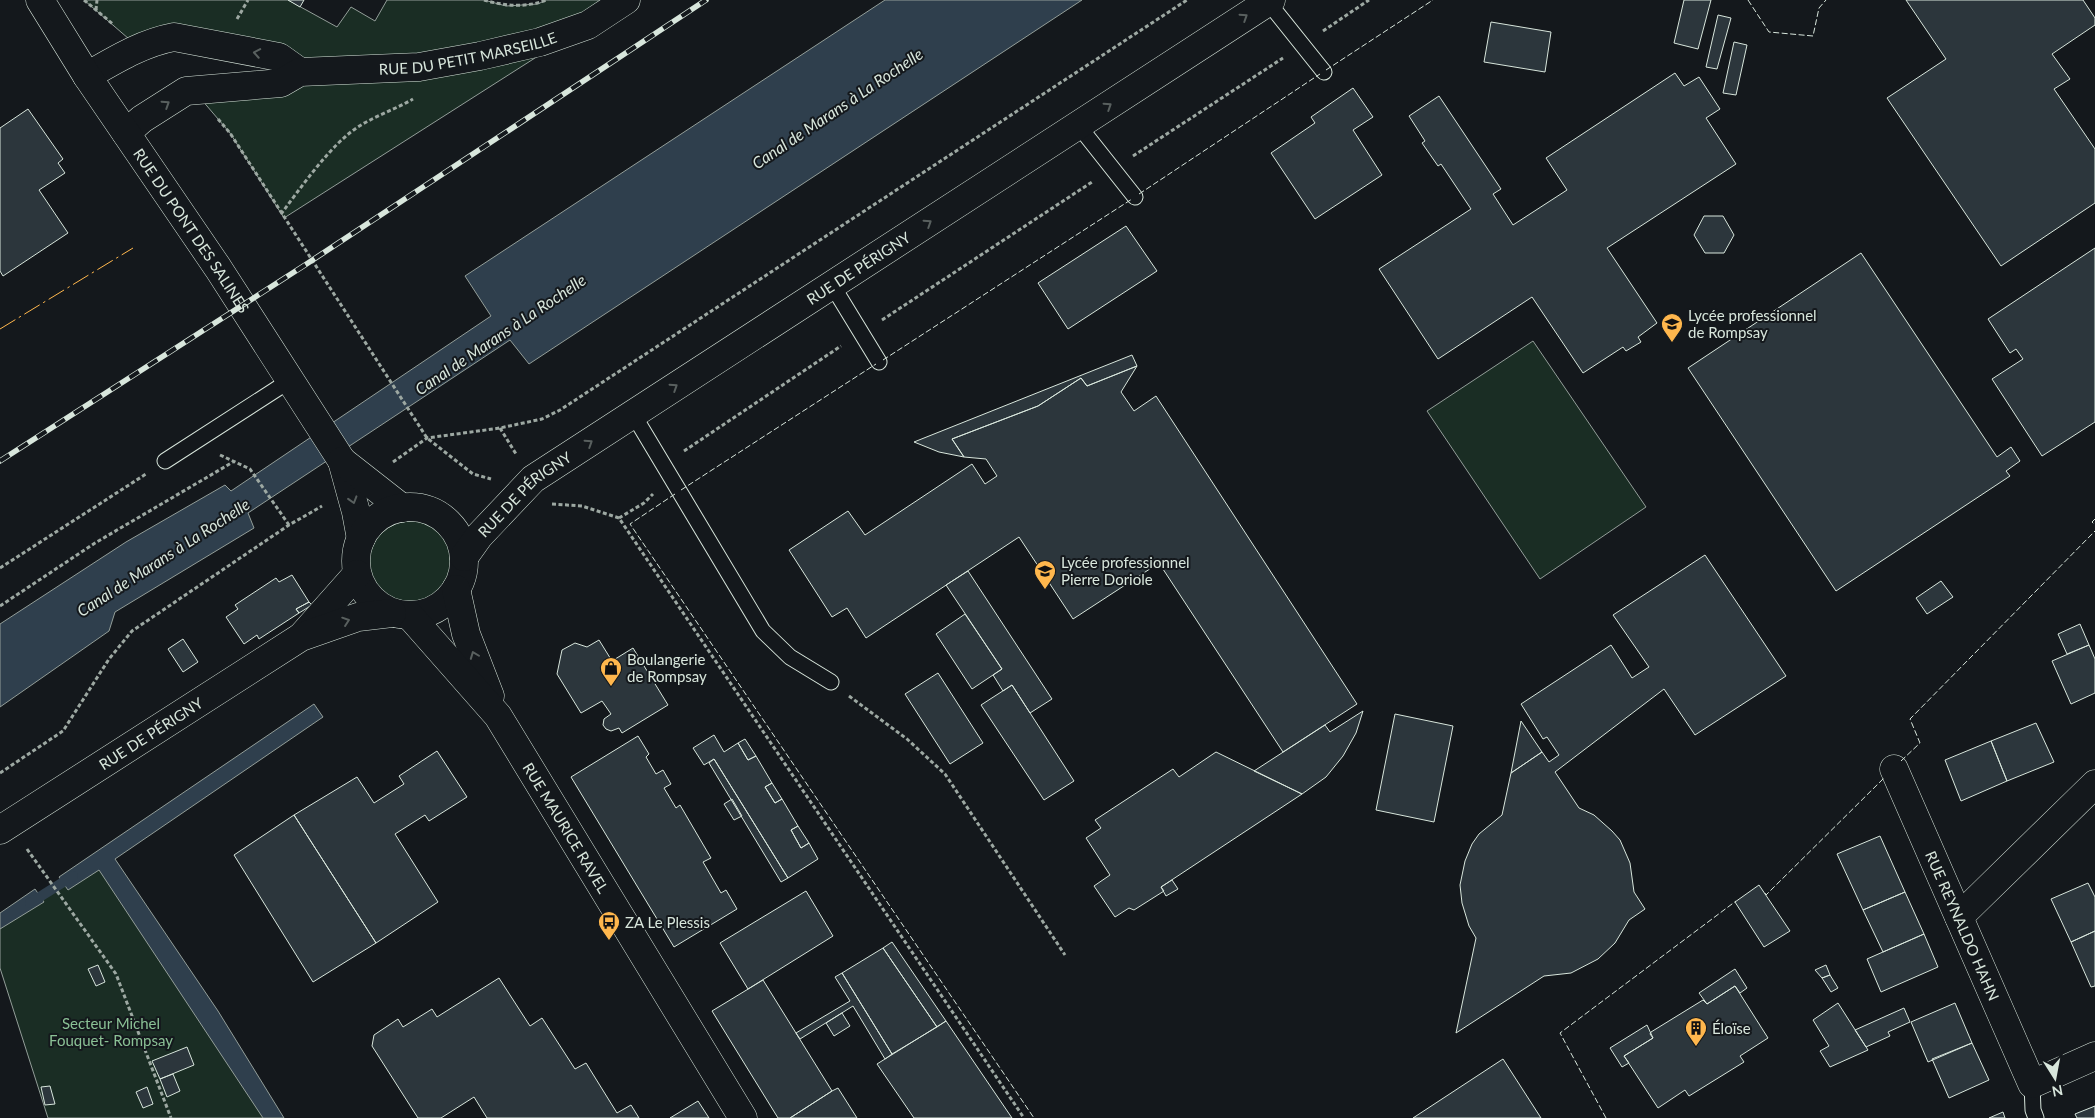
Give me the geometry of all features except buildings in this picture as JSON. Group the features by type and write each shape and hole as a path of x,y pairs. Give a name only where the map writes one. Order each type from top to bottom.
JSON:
{"street":[{"name":"RUE DU PONT DES SALINES","path":"40,0 87,76 218,268 342,462 356,512 361,539"},
{"name":"RUE DU PETIT MARSEILLE","path":"126,133 142,119 186,91 281,83 300,72 419,67 437,64 540,42 588,25 626,0"},
{"name":"RUE DE PÉRIGNY","path":"464,557 479,536 533,479 1270,1"},
{"path":"87,76 137,48 174,37 279,57 300,72"},
{"name":"RUE DU PONT DES SALINES","path":"342,462 402,508"},
{"path":"402,508 420,508 437,514 450,525 460,540 464,557 463,575 456,590 444,604 428,612 401,614 376,604 364,590 357,574 356,556 361,539 371,524 385,513 402,508"},
{"name":"RUE DE PÉRIGNY","path":"301,637 357,574"},
{"name":"RUE MAURICE RAVEL","path":"456,590 466,634 498,716 743,1118"},
{"name":"RUE DE PÉRIGNY","path":"4,827 301,637 358,617 401,614"},
{"name":"RUE MAURICE RAVEL","path":"401,614 498,716"},
{"name":"RUE REYNALDO HAHN","path":"1894,768 2032,1084"},
{"path":"1959,917 2095,784"},
{"path":"2032,1084 2095,1056"}],"lane":[{"path":"1270,1 1301,45 1324,72"},
{"path":"1078,125 1135,197"},
{"path":"832,285 879,362"},
{"path":"165,462 289,381"},
{"path":"633,414 763,631 790,657 831,682"},
{"path":"2032,1084 2033,1110 2036,1118"}],"path":[{"path":"84,0 137,48"},
{"path":"96,10 97,0"},
{"path":"238,17 248,0"},
{"path":"484,0 506,6 538,4 546,0"},
{"path":"197,90 201,100 230,133 427,438 500,428 542,418 560,410 1187,0"},
{"path":"1024,1118 619,518 644,503 668,475 686,448 1369,0"},
{"path":"281,214 303,185 346,136 375,117 411,100 431,86 437,64"},
{"path":"0,773 64,730 109,659 132,631 289,525 250,469 214,452"},
{"path":"0,606 96,543 233,461"},
{"path":"0,568 165,462"},
{"path":"831,682 907,739 945,774 1065,955"},
{"path":"4,827 116,974 171,1118"}],"green space":[{"path":"84,0 288,0 337,27 351,7 375,21 387,0 484,0 506,6 538,4 546,0 626,0 284,218 230,133 201,99 300,72 129,39"},
{"path":"1533,341 1646,507 1540,579 1427,411"},
{"path":"403,521 419,521 435,528 446,539 453,555 450,579 441,593 435,598 419,605 403,605 387,598 376,587 369,571 369,555 376,539 387,528"},
{"name":"Secteur Michel Fouquet- Rompsay","path":"101,859 271,1118 48,1118 0,968 0,928"}],"water":[{"name":"Canal de Marans à La Rochelle","path":"885,0 1082,0 529,364 510,340 248,513 254,528 115,612 109,631 0,707 0,624 126,542 225,485 231,491 491,316 465,276"},
{"path":"314,704 323,717 115,859 218,1011 284,1118 263,1118 99,870 68,890 59,877"},
{"path":"35,889 44,902 0,929 0,913"}],"waterway":[{"path":"30,903 73,876"}],"railway":[{"path":"0,461 305,265 706,0"}],"fence":[{"path":"1326,70 1433,0"},
{"path":"1748,0 1769,32 1813,36 1819,8 1826,0"},
{"path":"1139,194 1320,74"},
{"path":"883,360 1132,199"},
{"path":"681,490 876,364"},
{"path":"675,494 630,524 1034,1118"},
{"path":"2095,519 2092,522 2095,525"},
{"path":"1901,761 1920,743 1910,719 2095,531"},
{"path":"1765,893 1766,895 1885,777"},
{"path":"1606,1118 1560,1033 1736,901"}],"power":[{"path":"0,329 133,248"}],"place":[{"name":"Lycée professionnel de Rompsay","path":"1672,343"},
{"name":"Lycée professionnel Pierre Doriole","path":"1045,590"},
{"name":"Boulangerie de Rompsay","path":"611,687"},
{"name":"ZA Le Plessis","path":"609,941"},
{"name":"Éloïse","path":"1696,1047"}]}
